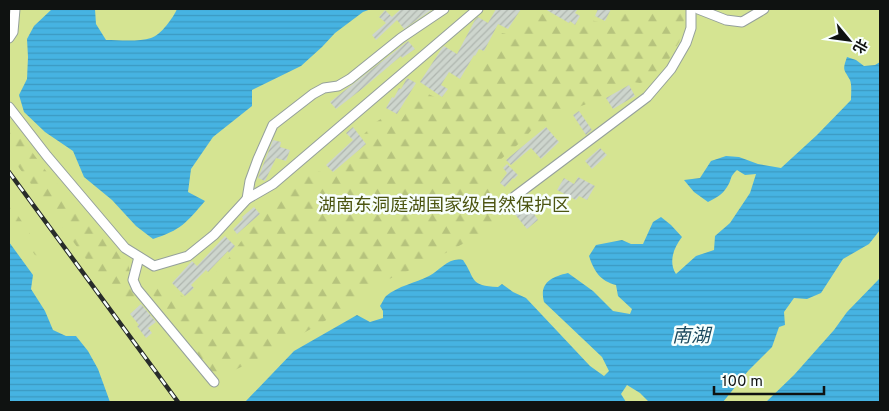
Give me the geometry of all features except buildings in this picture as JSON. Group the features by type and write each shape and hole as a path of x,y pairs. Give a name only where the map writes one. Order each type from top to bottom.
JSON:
{"street":[{"path":"9,38 13,32 15,9"},
{"path":"247,199 250,181 273,125 313,94 324,88 338,86 350,78 401,38 444,9"},
{"path":"9,107 47,156 125,248 154,266 188,256 214,235 247,199 273,184 478,9"},
{"path":"514,197 647,96 671,68 686,43 691,28 691,9"},
{"path":"698,9 726,20 742,22 764,9"},
{"path":"139,256 133,280 137,288 214,382"}],"green space":[{"name":"湖南东洞庭湖国家级自然保护区","path":"9,9 880,9 880,402 9,402"},
{"path":"528,9 532,9 576,30 587,19 610,25 621,18 626,9 681,9 684,20 679,42 668,61 654,79 640,83 626,81 592,102 535,126 523,140 500,160 490,176 492,199 502,209 498,225 427,263 389,279 365,293 335,315 269,353 231,372 212,376 179,325 152,294 162,282 176,293 192,301 203,286 226,262 270,202 314,170 332,175 348,164 371,141 364,134 376,122 387,115 401,121 420,90 445,102 458,84 468,78 480,57 490,53 502,33 512,35"},
{"path":"9,121 49,175 127,260 137,297 124,311 9,154"},
{"path":"9,202 46,258 35,255 9,219"}],"water":[{"path":"52,9 95,9 96,24 106,40 128,40 146,39 155,36 166,26 177,9 371,9 363,12 335,33 301,66 252,90 252,106 213,137 191,169 188,192 205,201 177,229 153,239 136,226 112,200 84,177 73,151 45,132 24,112 19,95 27,79 27,39 34,26"},
{"name":"南湖","path":"847,57 856,60 864,66 875,65 880,62 880,230 869,244 843,259 821,293 807,299 794,298 784,312 785,325 779,327 772,347 748,371 723,402 649,402 640,393 627,385 621,394 626,402 245,402 294,351 357,315 370,322 383,318 383,311 380,306 386,296 401,287 429,276 453,260 463,260 472,277 478,283 498,287 502,284 526,298 590,366 604,376 609,371 602,357 544,302 543,290 548,282 568,273 593,291 613,311 630,314 632,309 618,296 616,285 598,275 593,266 589,256 596,245 622,240 631,244 643,244 653,222 661,217 682,237 672,260 676,274 696,256 714,250 715,236 730,223 750,193 756,174 745,175 737,170 723,192 708,202 694,192 684,180 700,178 711,161 726,156 739,157 758,164 781,168 851,100 851,82 844,68"},
{"path":"9,242 33,275 31,289 45,311 53,330 66,336 76,336 88,351 98,369 110,402 9,402"},
{"path":"880,278 880,402 766,402 794,375 834,330 847,312"}],"railway":[{"path":"9,172 178,402"}]}
